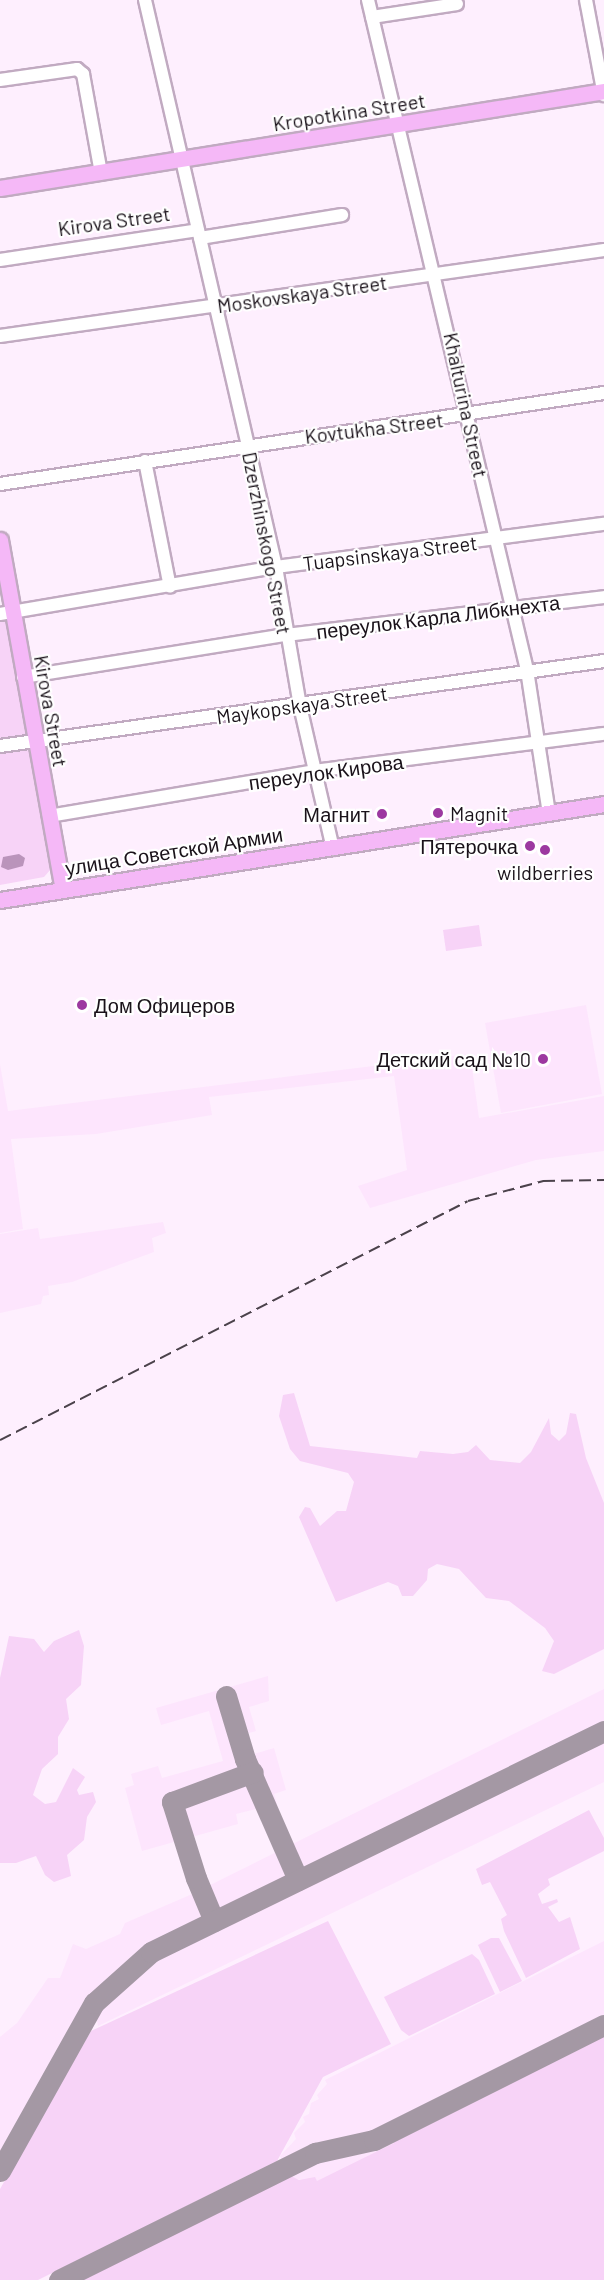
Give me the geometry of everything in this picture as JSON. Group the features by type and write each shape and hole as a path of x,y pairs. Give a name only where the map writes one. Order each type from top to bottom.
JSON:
{"main road":[{"name":"Kropotkina Street","path":"0,188 179,162 204,154 604,92"},
{"name":"Kirova Street","path":"0,540 6,613 23,677 63,889"},
{"name":"улица Советской Армии","path":"0,900 333,849 604,804"}],"street":[{"name":"Dzerzhinskogo Street","path":"145,0 179,162 199,234 276,567 300,706 333,849"},
{"name":"Khalturina Street","path":"368,0 436,275 469,416 494,539 527,670 549,813"},
{"path":"586,0 604,92"},
{"path":"372,17 457,6"},
{"path":"0,80 77,69 83,74 101,173"},
{"path":"199,234 342,215"},
{"name":"Kirova Street","path":"0,260 199,234"},
{"name":"Moskovskaya Street","path":"0,336 604,250"},
{"name":"Kovtukha Street","path":"0,484 248,445 469,416 604,393"},
{"path":"144,461 170,587"},
{"name":"Tuapsinskaya Street","path":"6,613 170,587 276,567 604,524"},
{"name":"переулок Карла Либкнехта","path":"23,677 286,635 604,597"},
{"name":"Maykopskaya Street","path":"0,746 300,706 527,670 604,661"},
{"name":"переулок Кирова","path":"49,816 314,771 540,745 604,734"}],"shaded area":[{"path":"8,620 28,735 0,740 0,621"},
{"path":"32,748 51,869 44,877 0,885 0,753"},
{"path":"19,854 25,858 23,866 8,870 1,867 3,857"},
{"path":"479,925 482,946 446,951 443,930"},
{"name":"Детский сад №10","path":"586,1005 602,1094 501,1113 485,1023"},
{"path":"470,1054 479,1118 604,1096 604,1151 536,1160 370,1208 358,1186 407,1170 394,1076 209,1097 212,1115 96,1134 11,1139 23,1229 0,1233 0,1064 8,1111"},
{"path":"163,1222 166,1233 152,1238 154,1252 72,1282 48,1286 49,1295 43,1296 41,1304 0,1313 0,1234 38,1228 40,1239"},
{"path":"294,1393 310,1446 417,1458 420,1451 453,1454 468,1452 476,1445 490,1460 520,1463 531,1452 549,1418 551,1434 559,1441 566,1434 570,1413 576,1414 586,1458 604,1503 604,1649 554,1674 542,1671 554,1641 545,1628 509,1601 486,1598 459,1569 437,1564 428,1569 427,1580 413,1596 402,1596 398,1586 388,1582 336,1602 299,1517 305,1507 310,1508 320,1526 337,1511 346,1511 354,1482 348,1473 300,1461 290,1449 279,1416 283,1395"},
{"path":"79,1630 84,1646 81,1685 66,1699 69,1719 58,1737 58,1754 42,1769 33,1795 45,1804 56,1802 73,1768 85,1777 77,1790 79,1795 93,1792 96,1802 87,1817 84,1840 67,1855 71,1876 54,1882 45,1875 36,1856 16,1863 0,1863 0,1678 9,1636 34,1639 44,1652 54,1641"},
{"path":"268,1676 269,1701 249,1707 256,1731 245,1734 251,1755 274,1748 286,1790 274,1794 277,1804 236,1814 238,1824 142,1851 125,1788 134,1785 131,1774 158,1766 162,1778 223,1761 209,1711 161,1725 156,1708"},
{"path":"604,1689 604,1782 98,2026 94,2004 0,2171 0,2037 17,2023 48,1978 60,1978 73,1944 86,1949 120,1934 125,1923 190,1895"},
{"path":"589,1810 604,1838 604,1851 548,1879 550,1885 538,1894 542,1904 557,1899 558,1902 548,1907 559,1922 570,1917 580,1949 526,1978 504,1931 501,1919 507,1915 490,1882 482,1885 476,1869"},
{"path":"328,1921 391,2044 323,2077 277,2161 38,2280 0,2280 0,2189 91,2031"},
{"path":"491,1938 499,1938 522,1981 500,1992 478,1945"},
{"path":"604,1941 604,2031 392,2137 395,2143 317,2182 291,2178 280,2156 296,2139 294,2133 305,2122 303,2117 309,2114 311,2103 319,2099 317,2095 327,2084 325,2080"},
{"path":"472,1954 479,1960 495,1994 409,2036 401,2030 384,1997"},
{"path":"604,2031 604,2280 78,2280 289,2175 299,2180 315,2177 317,2181 394,2143 392,2137"}],"taxiway":[{"path":"226,1696 245,1759 298,1880"},
{"path":"0,2171 94,2003 151,1952 604,1731"},
{"path":"214,1921 196,1878 172,1802 253,1772"},
{"path":"59,2280 315,2153 374,2140 604,2025"}],"railway":[{"path":"0,1440 468,1201 543,1181 604,1180"}],"place":[{"name":"Magnit","path":"438,813"},
{"name":"Магнит","path":"382,814"},
{"name":"Пятерочка","path":"530,846"},
{"name":"wildberries","path":"545,850"},
{"name":"Дом Офицеров","path":"82,1005"},
{"name":"Детский сад №10","path":"543,1059"}]}
